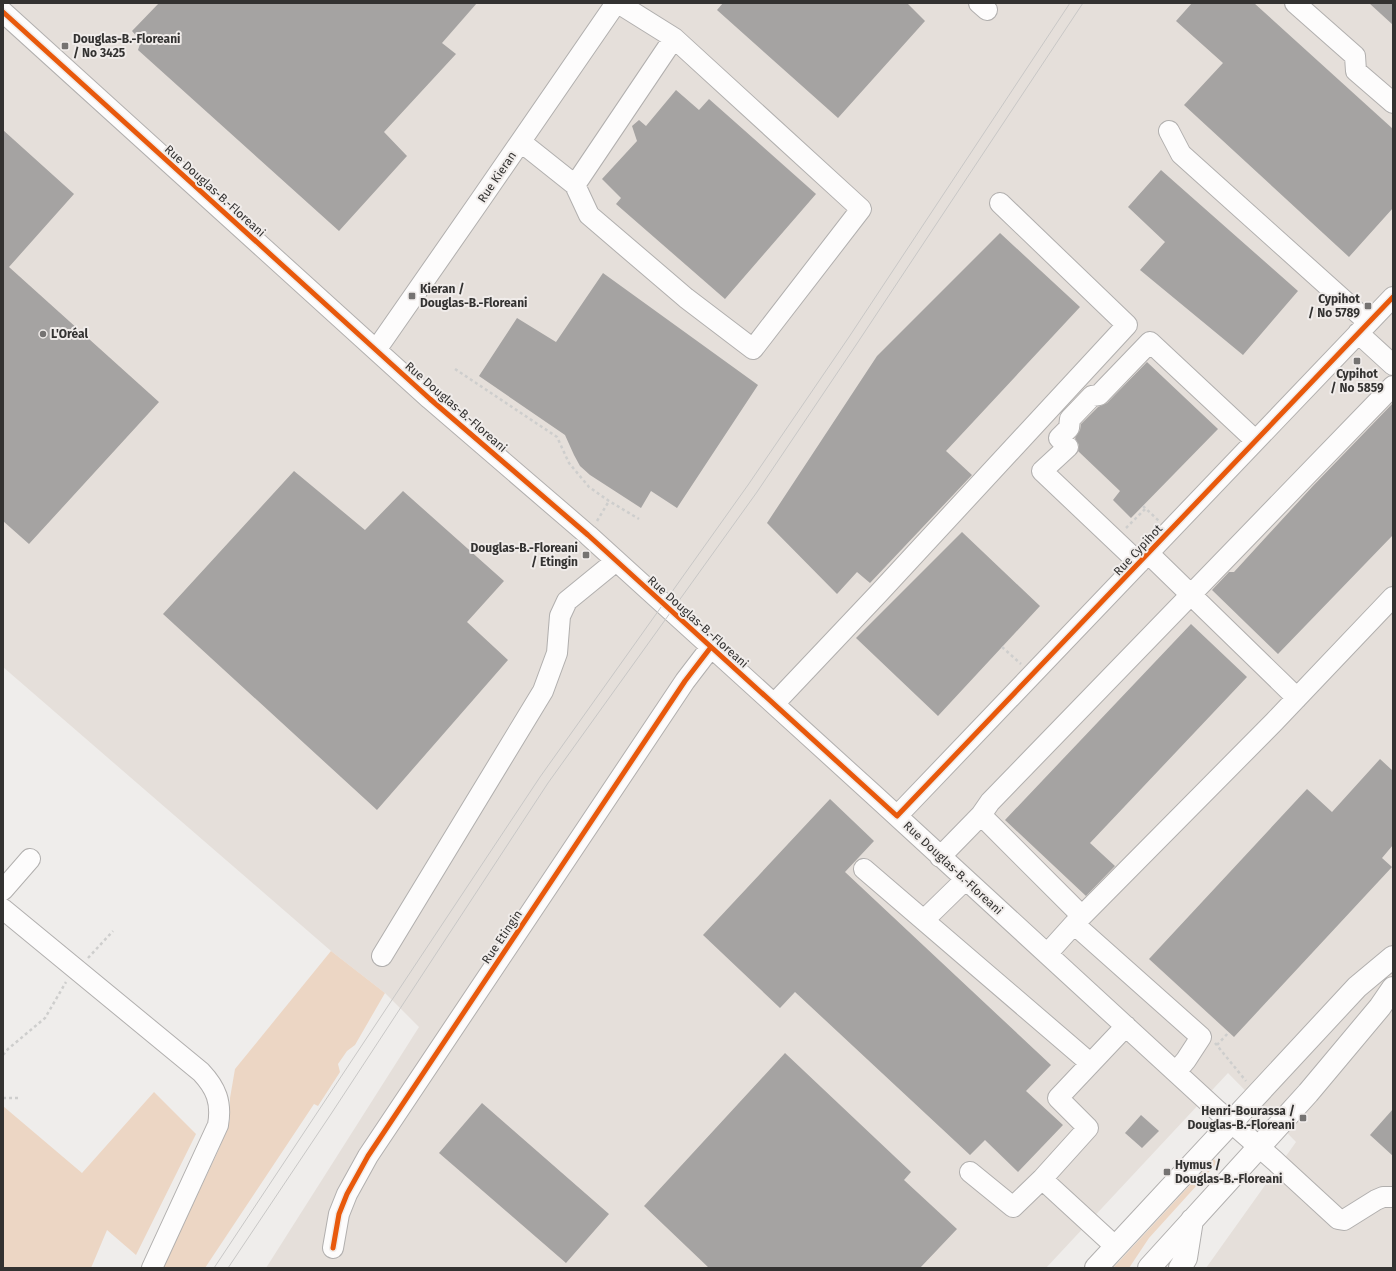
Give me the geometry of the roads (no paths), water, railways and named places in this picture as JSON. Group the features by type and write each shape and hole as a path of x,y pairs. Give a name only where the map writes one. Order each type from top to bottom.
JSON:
{"main road":[{"path":"1096,1268 1357,987 1393,958"},
{"path":"1149,1268 1308,1093 1380,1007 1393,988"},
{"path":"1180,1268 1186,1258 1192,1220"}],"street":[{"path":"521,142 575,185 589,215 686,298 753,350 861,209 674,38 617,3"},
{"name":"Rue Kieran","path":"376,350 617,3"},
{"path":"1295,3 1355,56 1356,71 1393,103"},
{"name":"Rue Douglas-B.-Floreani","path":"8,10 376,350 430,399 588,535 1338,1219 1344,1220 1383,1197 1393,1197"},
{"path":"575,185 674,38"},
{"path":"1169,131 1181,154 1363,328 1393,365"},
{"path":"774,704 880,593 1127,325 1000,203"},
{"name":"Rue Cypihot","path":"897,816 1393,297"},
{"path":"1255,440 1150,342 1099,395 1092,396 1070,419 1069,428 1059,438 1068,446 1042,471 1144,558 1191,594 1297,698"},
{"path":"940,857 981,815 990,802 1393,386"},
{"path":"382,956 543,691 557,653 560,616 567,601 616,561"},
{"path":"1047,954 1078,920 1297,698 1393,596"},
{"name":"Rue Etingin","path":"333,1248 339,1214 346,1194 368,1156 685,681 711,647"},
{"path":"981,815 1078,920 1201,1037 1176,1072"},
{"path":"3,890 30,859"},
{"path":"864,869 1090,1063"},
{"path":"924,920 965,880"},
{"path":"3,909 201,1072 216,1091 220,1115 218,1125 152,1268"},
{"path":"970,1172 1013,1207 1042,1179 1088,1128 1058,1098 1126,1026"},
{"path":"1042,1179 1116,1247"}],"tram line":[{"path":"214,1268 540,777 748,485 849,337 1070,3"},
{"path":"228,1268 548,783 757,492 1083,3"}],"place":[{"name":"Douglas-B.-Floreani / No 3425","path":"65,46"},
{"name":"Kieran / Douglas-B.-Floreani","path":"412,296"},
{"name":"Cypihot / No 5789","path":"1368,306"},
{"name":"L'Oréal","path":"43,334"},
{"name":"Cypihot / No 5859","path":"1357,361"},
{"name":"Douglas-B.-Floreani / Etingin","path":"586,555"},
{"name":"Henri-Bourassa / Douglas-B.-Floreani","path":"1303,1118"},
{"name":"Hymus / Douglas-B.-Floreani","path":"1167,1172"}]}
